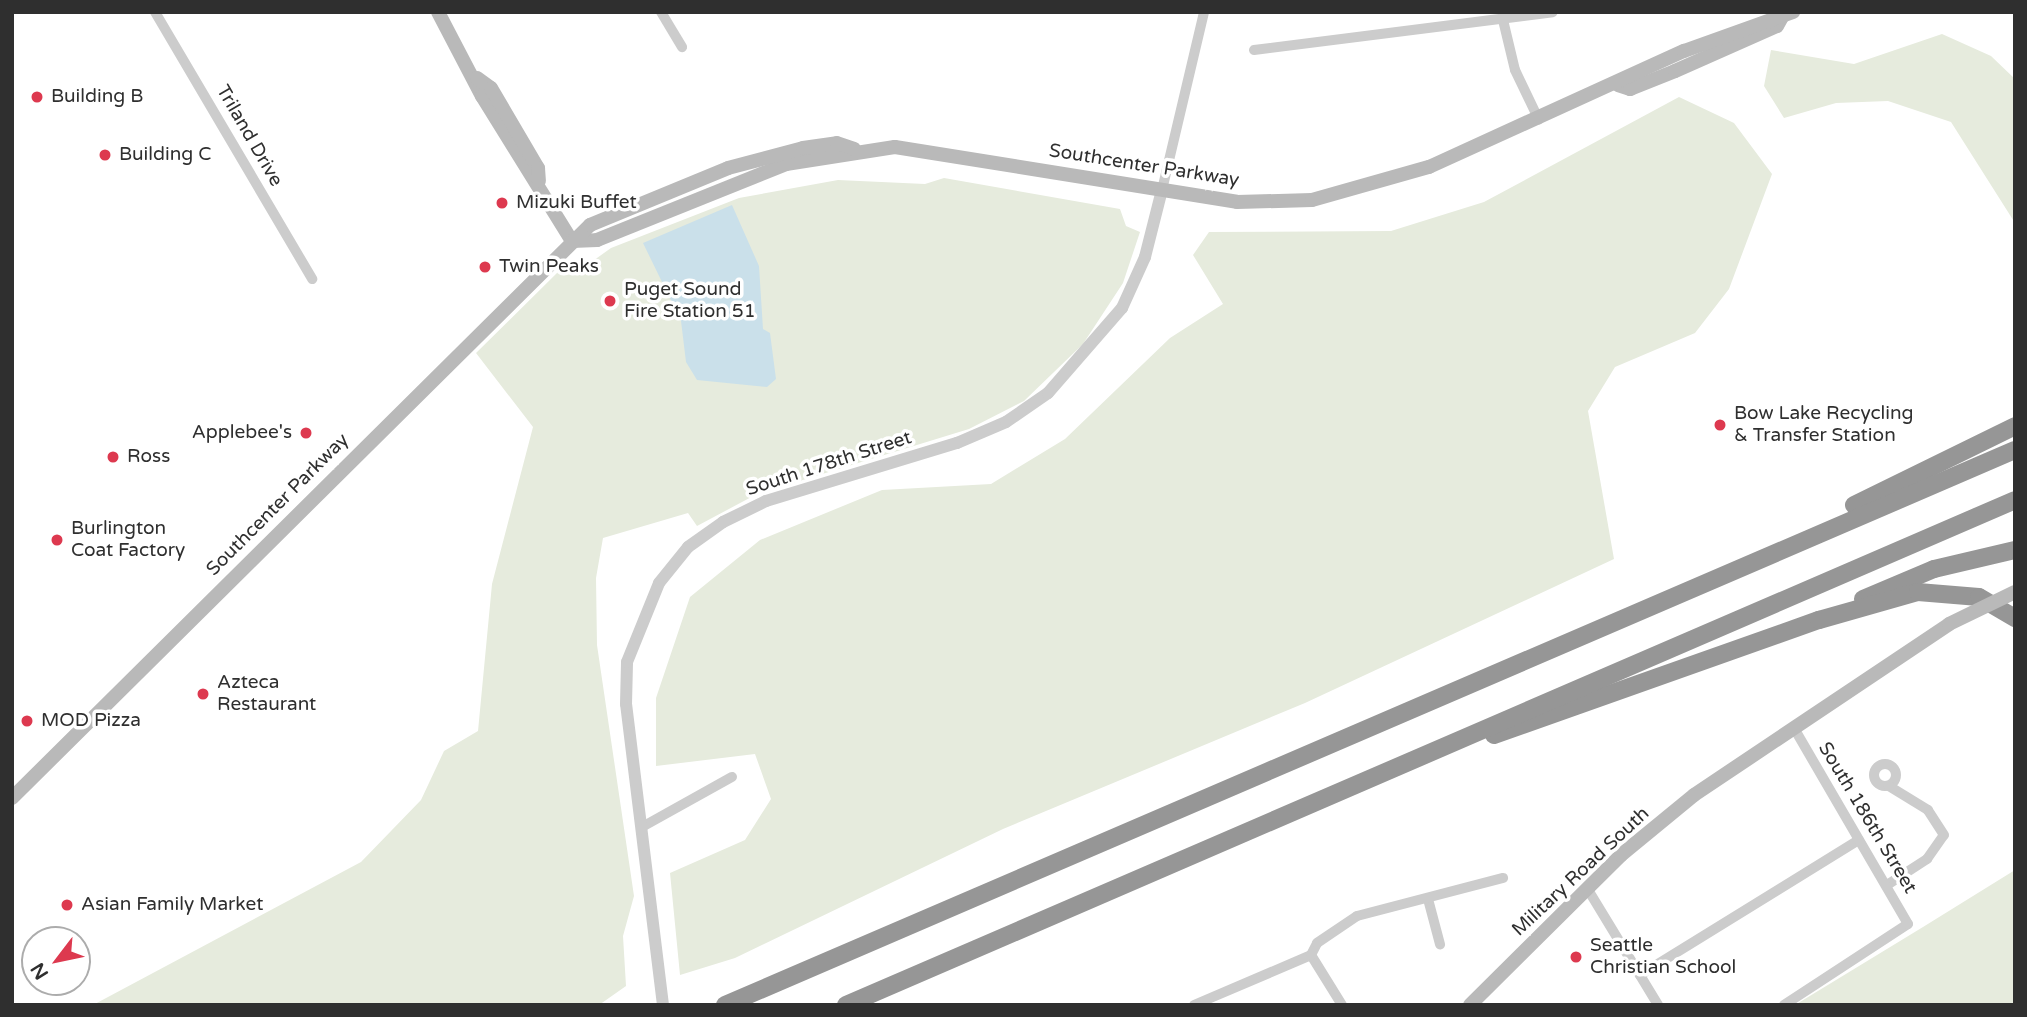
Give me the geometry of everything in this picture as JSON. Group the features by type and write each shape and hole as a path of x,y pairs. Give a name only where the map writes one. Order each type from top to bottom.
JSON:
{"highway":[{"path":"1730,570 2015,426"},
{"path":"725,1005 1730,570 2015,450"},
{"path":"846,1005 2015,500"},
{"path":"1819,620 1903,580 2015,550"},
{"path":"1410,761 1575,710 1819,620 1918,592 1979,597 2015,618"}],"main road":[{"path":"439,12 477,78 491,88 538,168 539,181 572,241"},
{"name":"Southcenter Parkway","path":"12,798 590,225 728,168 803,148 837,143 854,149 895,147 1237,202 1312,200 1374,187 1618,85 1630,89 1777,26 1779,14"},
{"name":"Military Road South","path":"1470,1005 1587,888 1694,795 1794,728 1824,702 1877,674 1949,624 2015,592"}],"street":[{"name":"Triland Drive","path":"155,12 312,279"},
{"path":"661,12 682,47"},
{"path":"1162,190 1204,12"},
{"path":"1254,50 1553,12"},
{"path":"1503,20 1515,70 1539,120"},
{"name":"South 178th Street","path":"662,1000 627,662 659,583 688,547 723,522 766,501 957,443 1006,422 1048,393 1122,308 1145,257 1162,190"},
{"name":"South 186th Street","path":"1784,1005 1907,927 1887,885 1794,728"},
{"path":"642,827 732,777"},
{"path":"1887,885 1936,851 1944,835 1928,810 1889,786"},
{"path":"1640,975 1859,840"},
{"path":"1194,1005 1311,955 1317,943 1357,916 1503,878"},
{"path":"1587,888 1658,1005"},
{"path":"1429,899 1440,944"},
{"path":"1311,955 1342,1005"}],"shaded area":[{"path":"1942,34 1991,56 2015,79 2015,223 1951,122 1888,101 1836,103 1784,118 1764,86 1771,50 1854,64"},
{"path":"1679,97 1734,123 1772,174 1729,289 1695,333 1615,367 1588,411 1614,559 1305,703 1003,829 735,958 680,975 670,873 745,840 771,799 755,754 656,766 656,698 690,597 760,540 882,490 991,484 1065,439 1170,338 1223,304 1193,255 1209,232 1391,231 1484,202"},
{"path":"944,178 1120,209 1126,226 1140,232 1123,283 1083,344 1024,401 969,429 757,494 697,526 688,513 603,538 596,578 597,645 634,896 623,936 626,986 599,1005 93,1005 361,862 421,800 444,751 478,731 492,584 533,427 476,353 558,272 576,273 611,248 739,198 838,180 925,184"},
{"path":"2015,870 2015,1005 1795,1005 1923,927"}],"water":[{"path":"732,205 759,266 763,329 770,333 776,379 767,387 697,380 686,362 681,321 643,243"}],"place":[{"name":"Building B","path":"37,97"},
{"name":"Building C","path":"105,155"},
{"name":"Mizuki Buffet","path":"502,203"},
{"name":"Twin Peaks","path":"485,267"},
{"name":"Puget Sound Fire Station 51","path":"610,301"},
{"name":"Bow Lake Recycling & Transfer Station","path":"1720,425"},
{"name":"Applebee's","path":"306,433"},
{"name":"Ross","path":"113,457"},
{"name":"Burlington Coat Factory","path":"57,540"},
{"name":"Azteca Restaurant","path":"203,694"},
{"name":"MOD Pizza","path":"27,721"},
{"name":"Asian Family Market","path":"67,905"},
{"name":"Seattle Christian School","path":"1576,957"}]}
